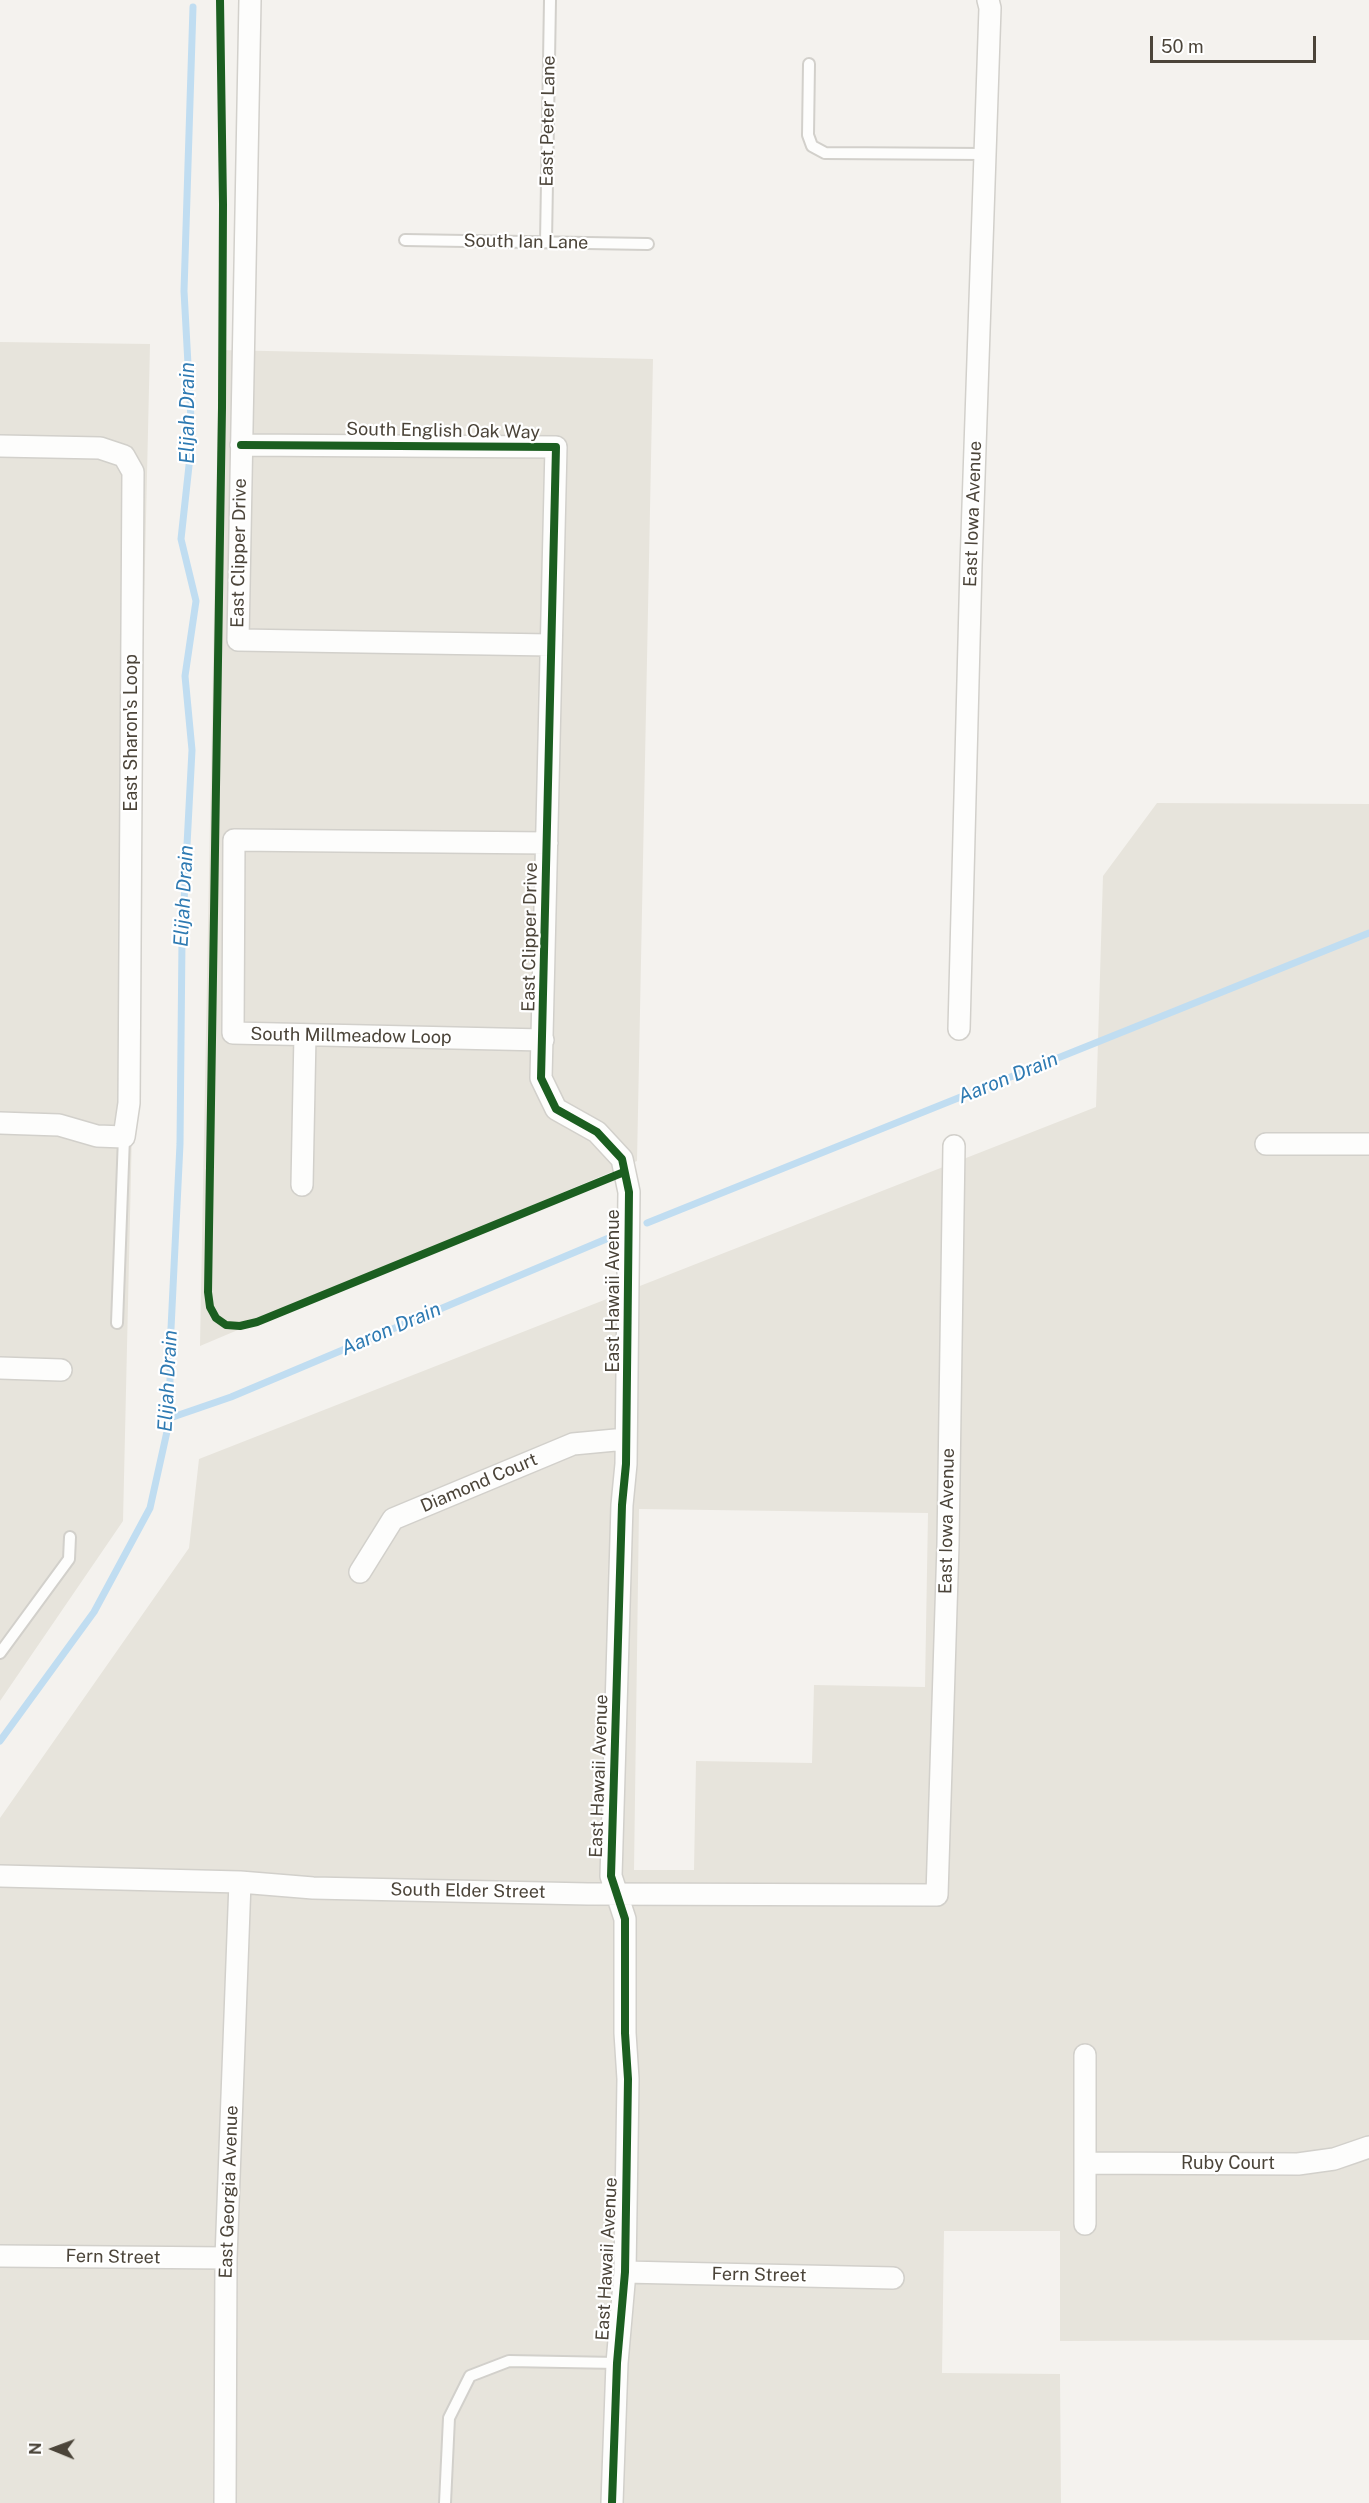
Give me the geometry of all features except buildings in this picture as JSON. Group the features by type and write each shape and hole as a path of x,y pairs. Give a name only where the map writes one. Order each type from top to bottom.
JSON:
{"street":[{"name":"East Clipper Drive","path":"250,0 238,640 551,645 541,1078 556,1109 597,1132 622,1159 628,1192"},
{"name":"East Iowa Avenue","path":"959,1029 965,747 990,8 988,0"},
{"name":"South English Oak Way","path":"241,445 556,447 551,645"},
{"name":"East Sharon's Loop","path":"0,446 100,448 124,456 133,472 129,1103 124,1137"},
{"name":"South Millmeadow Loop","path":"543,1041 233,1033 234,840 547,843"},
{"path":"302,1185 305,1035"},
{"path":"0,1123 59,1125 97,1136 124,1137"},
{"path":"1266,1144 1369,1144"},
{"name":"East Iowa Avenue","path":"937,1895 948,1534 954,1146"},
{"name":"East Hawaii Avenue","path":"612,2503 617,2363 625,2272 628,2079 625,2033 626,1919 611,1876 626,1438 628,1192"},
{"path":"0,1368 61,1370"},
{"name":"Diamond Court","path":"360,1572 393,1519 573,1444 626,1438"},
{"name":"South Elder Street","path":"0,1876 240,1882 313,1888 937,1895"},
{"name":"East Georgia Avenue","path":"225,2503 226,2258 240,1882"},
{"path":"1085,2055 1085,2224"},
{"name":"Ruby Court","path":"1085,2163 1298,2164 1334,2159 1369,2147"},
{"name":"Fern Street","path":"0,2256 226,2258"},
{"name":"Fern Street","path":"625,2272 893,2278"}],"lane":[{"name":"East Peter Lane","path":"546,242 550,0"},
{"path":"808,64 808,135 812,146 825,153 985,154"},
{"name":"South Ian Lane","path":"405,240 648,244"},
{"path":"117,1323 124,1137"},
{"path":"0,1653 69,1559 70,1537"},
{"path":"445,2503 449,2418 470,2376 509,2361 617,2363"}],"shaded area":[{"path":"0,342 150,344 123,1521 0,1701"},
{"path":"219,350 653,359 637,1161 200,1346"},
{"path":"1157,803 1369,804 1369,2340 1060,2341 1060,2231 944,2231 942,2373 1060,2374 1061,2503 0,2503 0,1818 189,1548 199,1459 1096,1107 1103,876","holes":["639,1509 928,1513 925,1687 814,1685 812,1763 696,1761 694,1870 634,1870"]}],"waterway":[{"name":"Elijah Drain","path":"0,1741 94,1612 150,1508 170,1418 170,1349 180,1144 182,940 192,750 185,676 196,601 181,539 192,438 184,291 193,7"},
{"name":"Aaron Drain","path":"647,1223 1369,933"},
{"name":"Aaron Drain","path":"170,1418 231,1397 611,1237"}],"cycle path":[{"path":"220,0 223,204 222,408 208,1292 210,1307 216,1318 226,1325 240,1326 257,1322 624,1172"},
{"path":"241,445 556,447 541,1078 556,1109 597,1132 622,1159 629,1192 626,1464 622,1505 611,1876 625,1919 625,2033 628,2079 625,2272 617,2363 612,2503"}]}
